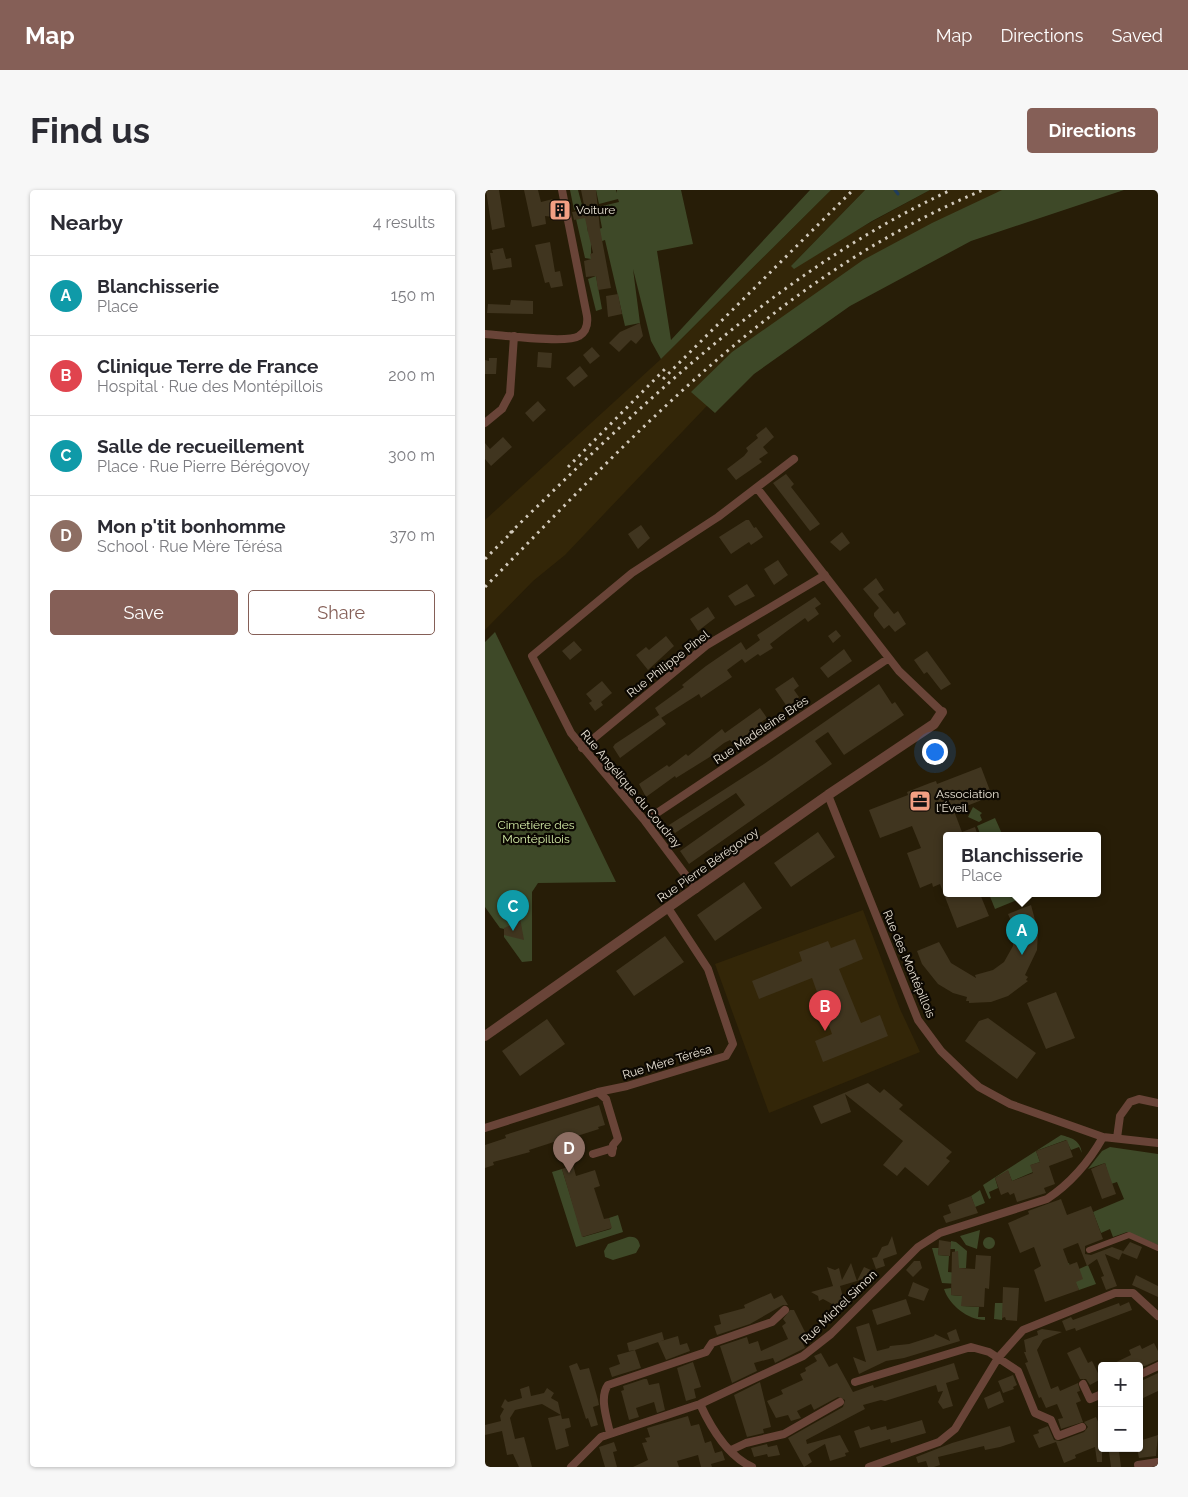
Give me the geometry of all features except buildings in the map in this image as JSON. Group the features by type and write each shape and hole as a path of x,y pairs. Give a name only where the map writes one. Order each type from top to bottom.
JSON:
{"street":[{"path":"485,334 573,339 583,333 588,324 562,190"},
{"path":"485,423 502,409 508,400 514,336"},
{"name":"Rue Angélique du Coudray","path":"696,889 645,821 571,733 531,656 632,574 719,517 794,459"},
{"path":"757,488 899,671 942,712"},
{"name":"Rue Philippe Pinel","path":"582,748 707,644 825,575"},
{"name":"Rue Madeleine Brès","path":"645,821 889,658"},
{"name":"Rue Pierre Bérégovoy","path":"485,1036 935,724 942,712"},
{"name":"Rue des Montépillois","path":"829,796 917,1020 941,1051 979,1087 1010,1104 1103,1137 1158,1143"},
{"name":"Rue Mère Térésa","path":"485,1128 598,1092 627,1086 726,1056 731,1050 733,1044 708,969 668,908"},
{"path":"593,1154 612,1151 618,1138 606,1099 598,1092"},
{"path":"1117,1138 1121,1116 1130,1102 1139,1099 1158,1103"},
{"name":"Rue Michel Simon","path":"571,1467 592,1444 610,1433 700,1404 796,1360 816,1348 909,1254 926,1241 953,1229 1029,1206 1061,1190 1083,1168 1103,1137"},
{"path":"1089,1250 1129,1235 1158,1248"},
{"path":"869,1467 939,1442 955,1429 998,1358 1023,1330 1115,1293 1133,1293 1158,1316"},
{"path":"610,1433 604,1400 605,1390 608,1385 706,1352 712,1344 772,1322 785,1310"},
{"path":"855,1382 971,1347 982,1349 1018,1371 1035,1413 1051,1420 1058,1436 1082,1427"},
{"path":"1143,1373 1158,1366"},
{"path":"1083,1384 1090,1399 1098,1396"},
{"path":"731,1450 746,1443 783,1434 840,1402"},
{"path":"700,1404 708,1423 731,1450 739,1464 752,1467"},
{"path":"1138,1465 1158,1462"}],"shaded area":[{"path":"831,190 865,190 791,266 930,190 1041,190 922,244 722,390 565,555 533,581 485,630 485,520 661,359"},
{"path":"863,910 900,1009 920,1052 769,1113 715,964"}],"green space":[{"path":"570,190 578,190 583,209 574,210"},
{"path":"596,190 616,190 617,193 617,190 681,190 693,244 657,251 671,340 810,190 831,190 661,359 651,341 633,269 640,323 625,326 605,240 591,245 591,259 585,258 576,219 586,217 588,232 602,228 598,207 619,202 618,199 599,204"},
{"path":"865,190 930,190 872,221 794,269 791,266"},
{"path":"1002,190 1124,190 971,241 850,306 754,374 715,413 691,392 732,352 863,260 932,223"},
{"path":"596,276 602,309 596,311 588,279"},
{"name":"Cimetière des Montépillois","path":"495,632 616,882 538,883 532,892 532,961 522,962 504,937 504,929 500,928 485,907 485,642"},
{"path":"973,807 982,813 980,815 982,820 979,822 968,817"},
{"path":"995,818 1001,832 979,832 977,826"},
{"path":"990,897 1016,897 1017,900 995,909"},
{"path":"1061,1135 1077,1142 1082,1153 1079,1147 1071,1150 1066,1140 1036,1151"},
{"path":"1110,1147 1158,1154 1158,1245 1127,1232 1113,1237 1110,1229 1101,1233 1093,1212 1124,1199 1117,1182 1111,1184 1105,1163 1088,1169 1102,1151"},
{"path":"1036,1151 1040,1162 1031,1165 1033,1172 1012,1181 1008,1171 995,1178 998,1188 989,1192 991,1198 989,1199 983,1185"},
{"path":"562,1169 583,1237 611,1229 609,1218 618,1215 623,1232 576,1247 552,1172"},
{"path":"980,1190 985,1203 975,1207 971,1196"},
{"path":"980,1230 977,1249 966,1245 960,1236"},
{"path":"628,1237 635,1238 639,1242 640,1246 636,1253 613,1260 605,1257 604,1251 608,1244"},
{"path":"989,1237 995,1243 989,1249 983,1243"},
{"path":"951,1241 956,1242 967,1251 966,1268 959,1268 955,1249 950,1249"},
{"path":"932,1248 939,1248 938,1255 949,1256 948,1272 958,1273 957,1284 942,1283"},
{"path":"1069,1263 1070,1267 1079,1269 1088,1265 1096,1284 1079,1290 1076,1284 1059,1267"},
{"path":"951,1288 951,1295 962,1296 962,1306 979,1307 978,1317 985,1317 985,1320 972,1317 955,1306 944,1289"},
{"path":"995,1303 1004,1303 1002,1320 994,1319"}],"waterway":[{"path":"895,190 898,194"}],"railway":[{"path":"663,379 853,190"},
{"path":"510,533 611,435 663,388 716,342 771,299 828,259 888,222 951,190"},
{"path":"485,587 598,471 655,416 714,363 775,313 839,267 908,226 983,190"},
{"path":"568,467 665,369"},
{"path":"485,559 516,528"}],"place":[{"name":"Voiture","path":"560,210"},
{"name":"Association l'Éveil","path":"920,801"},
{"name":"Salle de recueillement","path":"513,931"},
{"name":"Blanchisserie","path":"1022,955"},
{"name":"Clinique Terre de France","path":"825,1031"},
{"name":"Mon p'tit bonhomme","path":"569,1173"}]}
